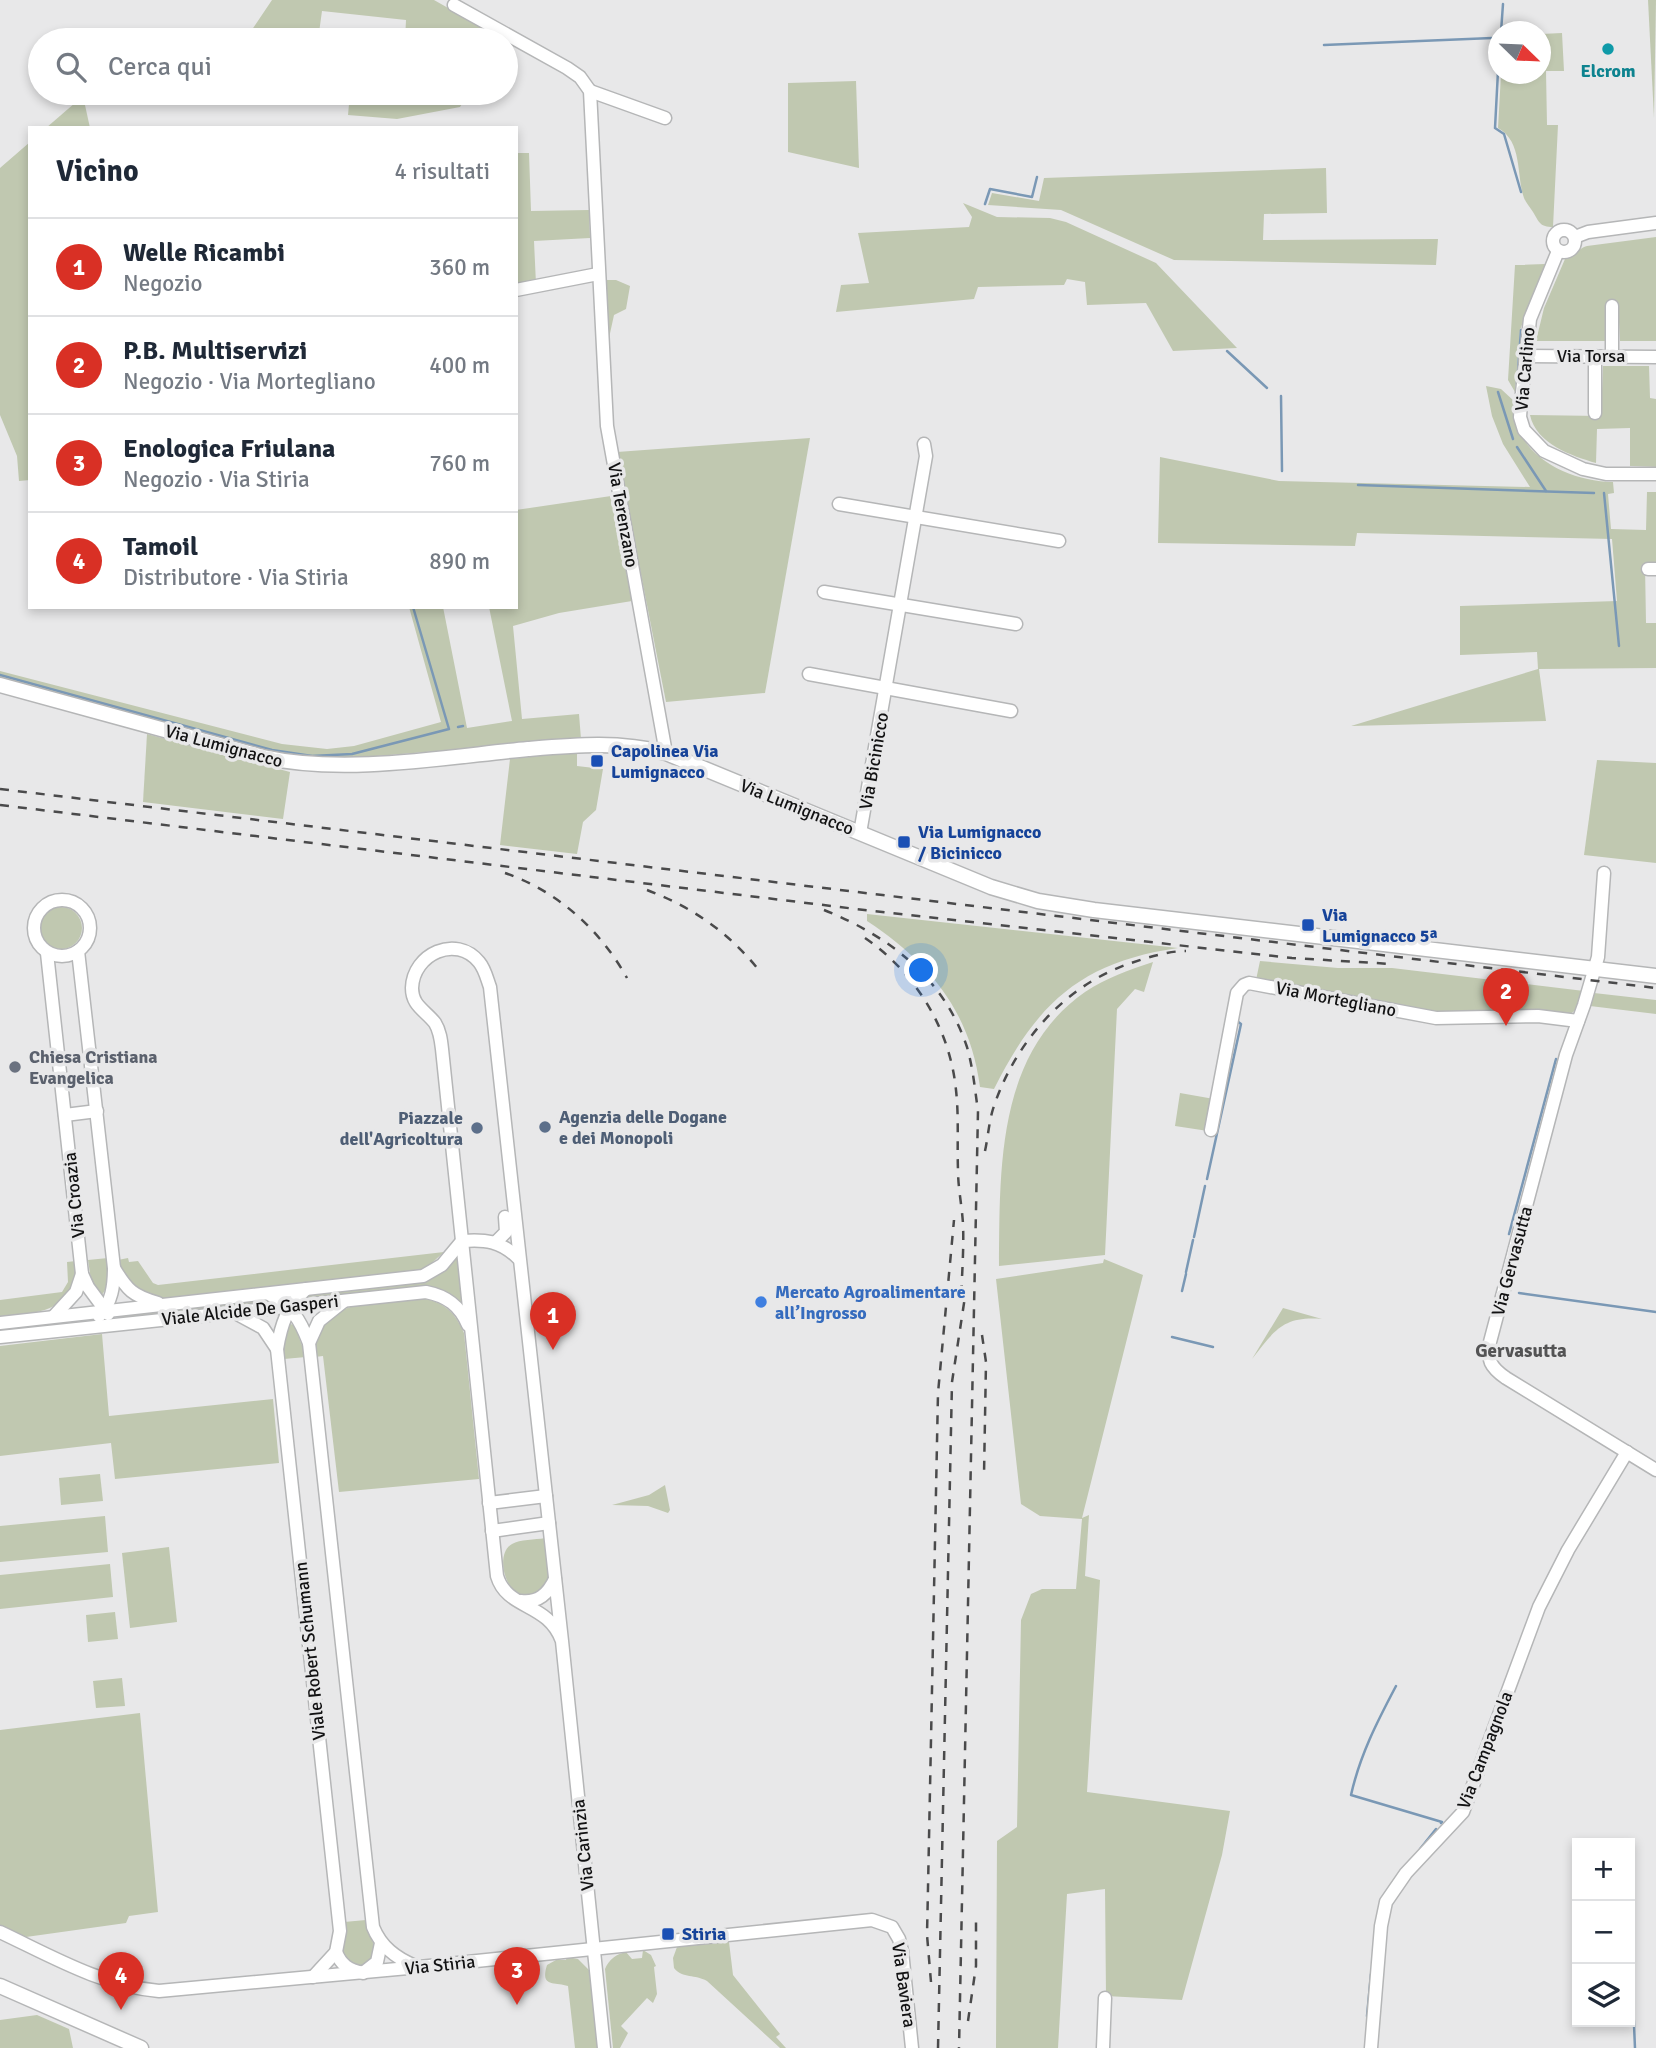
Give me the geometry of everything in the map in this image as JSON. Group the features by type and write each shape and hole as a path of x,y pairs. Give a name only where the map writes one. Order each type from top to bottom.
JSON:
{"main road":[{"name":"Via Lumignacco","path":"0,685 263,757 306,765 367,764 591,744 631,746 666,753 991,887 1038,901 1094,910 1656,976"},
{"path":"0,1986 141,2048"}],"street":[{"path":"454,5 495,28"},
{"path":"518,41 567,68 580,77 590,90 666,118"},
{"name":"Via Terenzano","path":"590,90 607,426 666,753"},
{"name":"Via Carlino","path":"1656,223 1588,232 1575,237 1571,250 1565,253 1558,251 1534,304 1527,337 1520,417 1524,430 1536,444 1555,457 1592,472 1656,474"},
{"path":"518,290 598,274"},
{"path":"1612,306 1612,356"},
{"name":"Via Torsa","path":"1525,356 1656,357"},
{"path":"1595,356 1595,413"},
{"name":"Via Bicinicco","path":"860,833 926,456 924,444"},
{"path":"839,504 1059,541"},
{"path":"824,592 1016,624"},
{"name":"Via Bicinicco","path":"808,674 1011,710"},
{"path":"1595,969 1604,873"},
{"name":"Via Croazia","path":"85,1329 104,1311 114,1283 114,1268 78,951 89,937 88,919 77,905 60,900 44,906 34,922 36,939 47,953 82,1274 104,1311 121,1325"},
{"path":"456,950 467,953 480,963 490,987 562,1641 546,1616 513,1599 500,1586 440,1035 435,1023 419,1008 412,994 415,973 427,957 436,951 456,950"},
{"path":"47,953 63,957 78,951"},
{"name":"Via Gervasutta","path":"1595,969 1566,1055 1488,1358 1491,1366 1506,1378 1656,1470"},
{"name":"Via Mortegliano","path":"1211,1130 1237,993 1249,983 1436,1018 1538,1016 1578,1021"},
{"path":"495,1040 489,1058 507,1229 503,1238 496,1242"},
{"path":"65,1115 97,1111"},
{"path":"462,1241 483,1239 496,1242 518,1258"},
{"name":"Viale Alcide De Gasperi","path":"0,1323 423,1276 442,1265 462,1241"},
{"path":"114,1268 125,1287 132,1293 165,1305"},
{"path":"53,1317 76,1292 82,1274"},
{"name":"Viale Robert Schumann","path":"306,1289 290,1307 283,1321 277,1349 340,1922 340,1940 336,1952"},
{"name":"Viale Alcide De Gasperi","path":"0,1337 413,1293 438,1294 456,1305 463,1314 473,1342"},
{"name":"Viale Robert Schumann","path":"269,1294 290,1307 309,1343 371,1918 381,1943"},
{"path":"309,1343 319,1321 346,1300"},
{"path":"233,1312 263,1328 277,1349"},
{"name":"Via Campagnola","path":"1371,2048 1381,1926 1387,1902 1406,1873 1457,1819 1466,1805 1528,1630 1568,1550 1627,1452"},
{"path":"489,1503 545,1496"},
{"path":"492,1531 549,1523"},
{"path":"513,1599 536,1601 545,1594 555,1579"},
{"name":"Via Carinzia","path":"562,1641 604,2048"},
{"name":"Via Stiria","path":"0,1932 98,1977 142,1989 184,1990 858,1920 889,1925"},
{"name":"Via Baviera","path":"889,1925 897,1934 901,1945 912,2048"},
{"path":"313,1978 336,1952 347,1968 363,1973 377,1962 381,1943 404,1961 419,1967"},
{"path":"1103,2048 1104,1998"}],"green space":[{"path":"272,0 434,0 483,28 406,28 406,20 322,11 320,28 253,28"},
{"path":"1648,0 1656,0 1654,118"},
{"path":"1562,33 1564,71 1551,71 1551,34"},
{"path":"856,81 859,168 788,152 788,83"},
{"path":"1500,84 1546,84 1547,125 1558,125 1553,227 1540,223 1525,200 1515,150 1506,134 1498,128"},
{"path":"73,105 85,105 90,126 48,126"},
{"path":"349,105 461,105 397,119 348,115"},
{"path":"28,144 28,480 19,481 17,456 0,415 0,168"},
{"path":"518,153 529,153 531,211 589,210 590,238 534,241 536,284 518,287"},
{"path":"1326,168 1327,213 1264,214 1263,240 1438,239 1436,265 1174,260 1061,210 988,205 992,193 1039,201 1044,178"},
{"path":"963,203 997,217 1050,218 1066,222 1156,263 1237,348 1173,351 1146,303 1087,305 1085,282 1067,279 1064,285 978,287 974,299 836,312 841,285 869,283 858,233 969,227 972,217"},
{"path":"1656,237 1656,341 1620,341 1618,303 1606,304 1606,341 1536,341 1544,308 1565,259 1587,246"},
{"path":"1545,264 1520,330 1515,392 1508,380 1515,265"},
{"path":"606,280 616,280 630,286 626,309 614,315 609,338"},
{"path":"1603,366 1649,366 1650,398 1656,399 1656,467 1630,466 1630,428 1597,429 1596,463 1556,447 1539,434 1534,425 1530,415 1601,416"},
{"path":"1486,386 1501,389 1514,401 1516,420 1522,436 1532,450 1545,461 1578,476 1613,482 1614,493 1608,494 1611,529 1646,530 1647,492 1656,492 1656,565 1645,565 1646,623 1656,623 1656,668 1539,669 1546,721 1351,726 1538,669 1537,652 1460,655 1460,606 1617,601 1612,539 1357,533 1355,546 1158,543 1160,457 1279,481 1530,487 1503,444 1492,416"},
{"path":"810,438 765,693 666,702 617,452"},
{"path":"611,496 632,601 559,613 513,626 522,719 579,714 581,739 329,760 293,759 0,679 0,671 282,744 327,749 354,746 441,722 410,609 443,609 467,728 512,721 489,609 518,609 518,510"},
{"path":"147,734 290,772 283,819 143,802"},
{"path":"577,752 577,766 603,769 596,810 583,822 577,854 500,845 510,759"},
{"path":"1597,760 1656,763 1656,863 1584,855"},
{"path":"61,907 76,913 82,928 76,943 61,949 46,943 40,928 46,913"},
{"path":"867,914 1178,948 1114,964 1088,976 1066,992 1027,1033 994,1089 980,1087 967,1035 943,991 909,954 867,921"},
{"path":"1260,961 1338,968 1392,968 1584,991 1577,1009 1569,1015 1446,1014 1256,980"},
{"path":"1153,962 1144,992 1135,989 1117,1009 1105,1255 999,1266 1003,1153 1009,1116 1019,1081 1034,1047 1056,1018 1085,992 1109,978"},
{"path":"1594,993 1656,1000 1656,1014 1590,1006"},
{"path":"1180,1093 1214,1099 1208,1131 1175,1126"},
{"path":"444,1252 424,1270 167,1299 150,1295 136,1287 125,1276 118,1260 128,1258 129,1262 138,1261 153,1283 158,1285"},
{"path":"458,1255 462,1304 449,1295 301,1300 310,1294 423,1281"},
{"path":"108,1258 107,1283 101,1296 91,1280 88,1260"},
{"path":"1104,1259 1143,1275 1082,1518 1089,1515 1085,1576 1100,1580 1087,1792 1230,1811 1222,1855 1182,2000 1106,1996 1105,1889 1067,1894 1058,2048 996,2048 997,1841 1017,1827 1021,1620 1031,1594 1042,1589 1076,1589 1082,1519 1040,1516 1021,1504 996,1279 1103,1263"},
{"path":"76,1261 69,1291 53,1307 29,1314 0,1317 0,1300 62,1292 68,1282 67,1262"},
{"path":"266,1298 276,1303 123,1319 116,1315"},
{"path":"416,1298 433,1301 446,1308 456,1318 464,1333 479,1479 339,1492 323,1356 315,1357 318,1338 325,1324 350,1307"},
{"path":"1283,1308 1322,1319 1298,1320 1281,1327 1252,1359"},
{"path":"288,1325 295,1326 306,1357 284,1359 283,1346"},
{"path":"102,1334 109,1416 273,1399 279,1463 115,1479 111,1443 0,1456 0,1346"},
{"path":"100,1474 103,1501 61,1505 59,1478"},
{"path":"665,1485 670,1510 668,1513 648,1506 612,1505 649,1495"},
{"path":"105,1516 108,1552 0,1562 0,1526"},
{"path":"545,1538 549,1568 547,1585 530,1596 520,1595 507,1581 503,1559 506,1550 515,1542"},
{"path":"169,1547 177,1622 130,1628 122,1553"},
{"path":"110,1564 113,1597 0,1609 0,1575"},
{"path":"115,1612 118,1639 88,1642 86,1615"},
{"path":"122,1678 125,1706 96,1708 93,1681"},
{"path":"140,1713 158,1912 129,1916 126,1923 26,1937 0,1925 0,1730"},
{"path":"366,1920 375,1956 361,1967 352,1965 342,1952 344,1922"},
{"path":"729,1942 733,1975 780,2034 776,2037 786,2048 780,2048 707,1981 681,1974 674,1968 673,1958 677,1947"},
{"path":"643,1950 651,1955 656,1966 657,1994 653,2003 647,1998 621,2026 628,2033 620,2048 613,2048 605,1969 619,1954 626,1952 632,1959 642,1958"},
{"path":"567,1957 578,1959 589,1970 598,2048 575,2048 568,1986 550,1982 545,1977 547,1965 556,1960 566,1960"},
{"path":"37,2015 69,2029 73,2048 0,2048 0,2020"}],"waterway":[{"path":"1502,21 1503,4"},
{"path":"1324,45 1488,38"},
{"path":"1497,84 1495,128 1504,134 1521,192"},
{"path":"985,204 990,189 1032,197 1037,177"},
{"path":"1517,384 1521,330"},
{"path":"1227,351 1267,388"},
{"path":"1498,392 1513,439"},
{"path":"1281,396 1282,471"},
{"path":"1517,447 1546,491"},
{"path":"1358,485 1594,493"},
{"path":"1604,493 1619,646"},
{"path":"0,675 272,750 312,756 352,754 449,729 414,609"},
{"path":"458,727 463,726"},
{"path":"1207,1179 1241,1024 1237,1021"},
{"path":"1509,1234 1556,1059"},
{"path":"1194,1237 1205,1186"},
{"path":"1186,1272 1193,1240"},
{"path":"1182,1291 1186,1274"},
{"path":"1519,1293 1656,1312"},
{"path":"1172,1337 1213,1347"},
{"path":"1396,1686 1364,1752 1351,1795 1441,1823"},
{"path":"1420,1849 1436,1829"},
{"path":"1367,2016 1371,1974"},
{"path":"1634,2027 1635,2048"}],"railway":[{"path":"0,789 1656,988"},
{"path":"0,805 856,909 1292,958 1392,964"},
{"path":"505,873 543,890 576,915 604,944 627,978"},
{"path":"647,890 679,904 708,922 734,943 758,969"},
{"path":"824,910 871,933 911,962 929,980 957,1022 967,1047 978,1111 959,2048"},
{"path":"865,938 883,952 915,985 938,1024 952,1067 957,1100 958,1177 963,1224 961,1299"},
{"path":"985,1151 992,1114 1002,1085 1028,1041 1062,1003 1104,974 1149,957 1186,951"},
{"path":"931,1982 927,1935 938,1393 954,1220"},
{"path":"938,2048 952,1382 966,1290"},
{"path":"982,1335 986,1362 984,1475"},
{"path":"968,2021 976,1966 976,1916"}],"place":[{"name":"Elcrom","path":"1608,49"},
{"name":"Capolinea Via Lumignacco","path":"597,761"},
{"name":"Via Lumignacco / Bicinicco","path":"904,842"},
{"name":"Via Lumignacco 5ª","path":"1308,925"},
{"name":"P.B. Multiservizi","path":"1506,1026"},
{"name":"Chiesa Cristiana Evangelica","path":"15,1067"},
{"name":"Agenzia delle Dogane e dei Monopoli","path":"545,1127"},
{"name":"Piazzale dell'Agricoltura","path":"477,1128"},
{"name":"Mercato Agroalimentare all’Ingrosso","path":"761,1302"},
{"name":"Welle Ricambi","path":"553,1350"},
{"name":"Stiria","path":"668,1934"},
{"name":"Enologica Friulana","path":"517,2005"},
{"name":"Tamoil","path":"121,2010"}],"district":[{"name":"Gervasutta","path":"1521,1351"}]}
